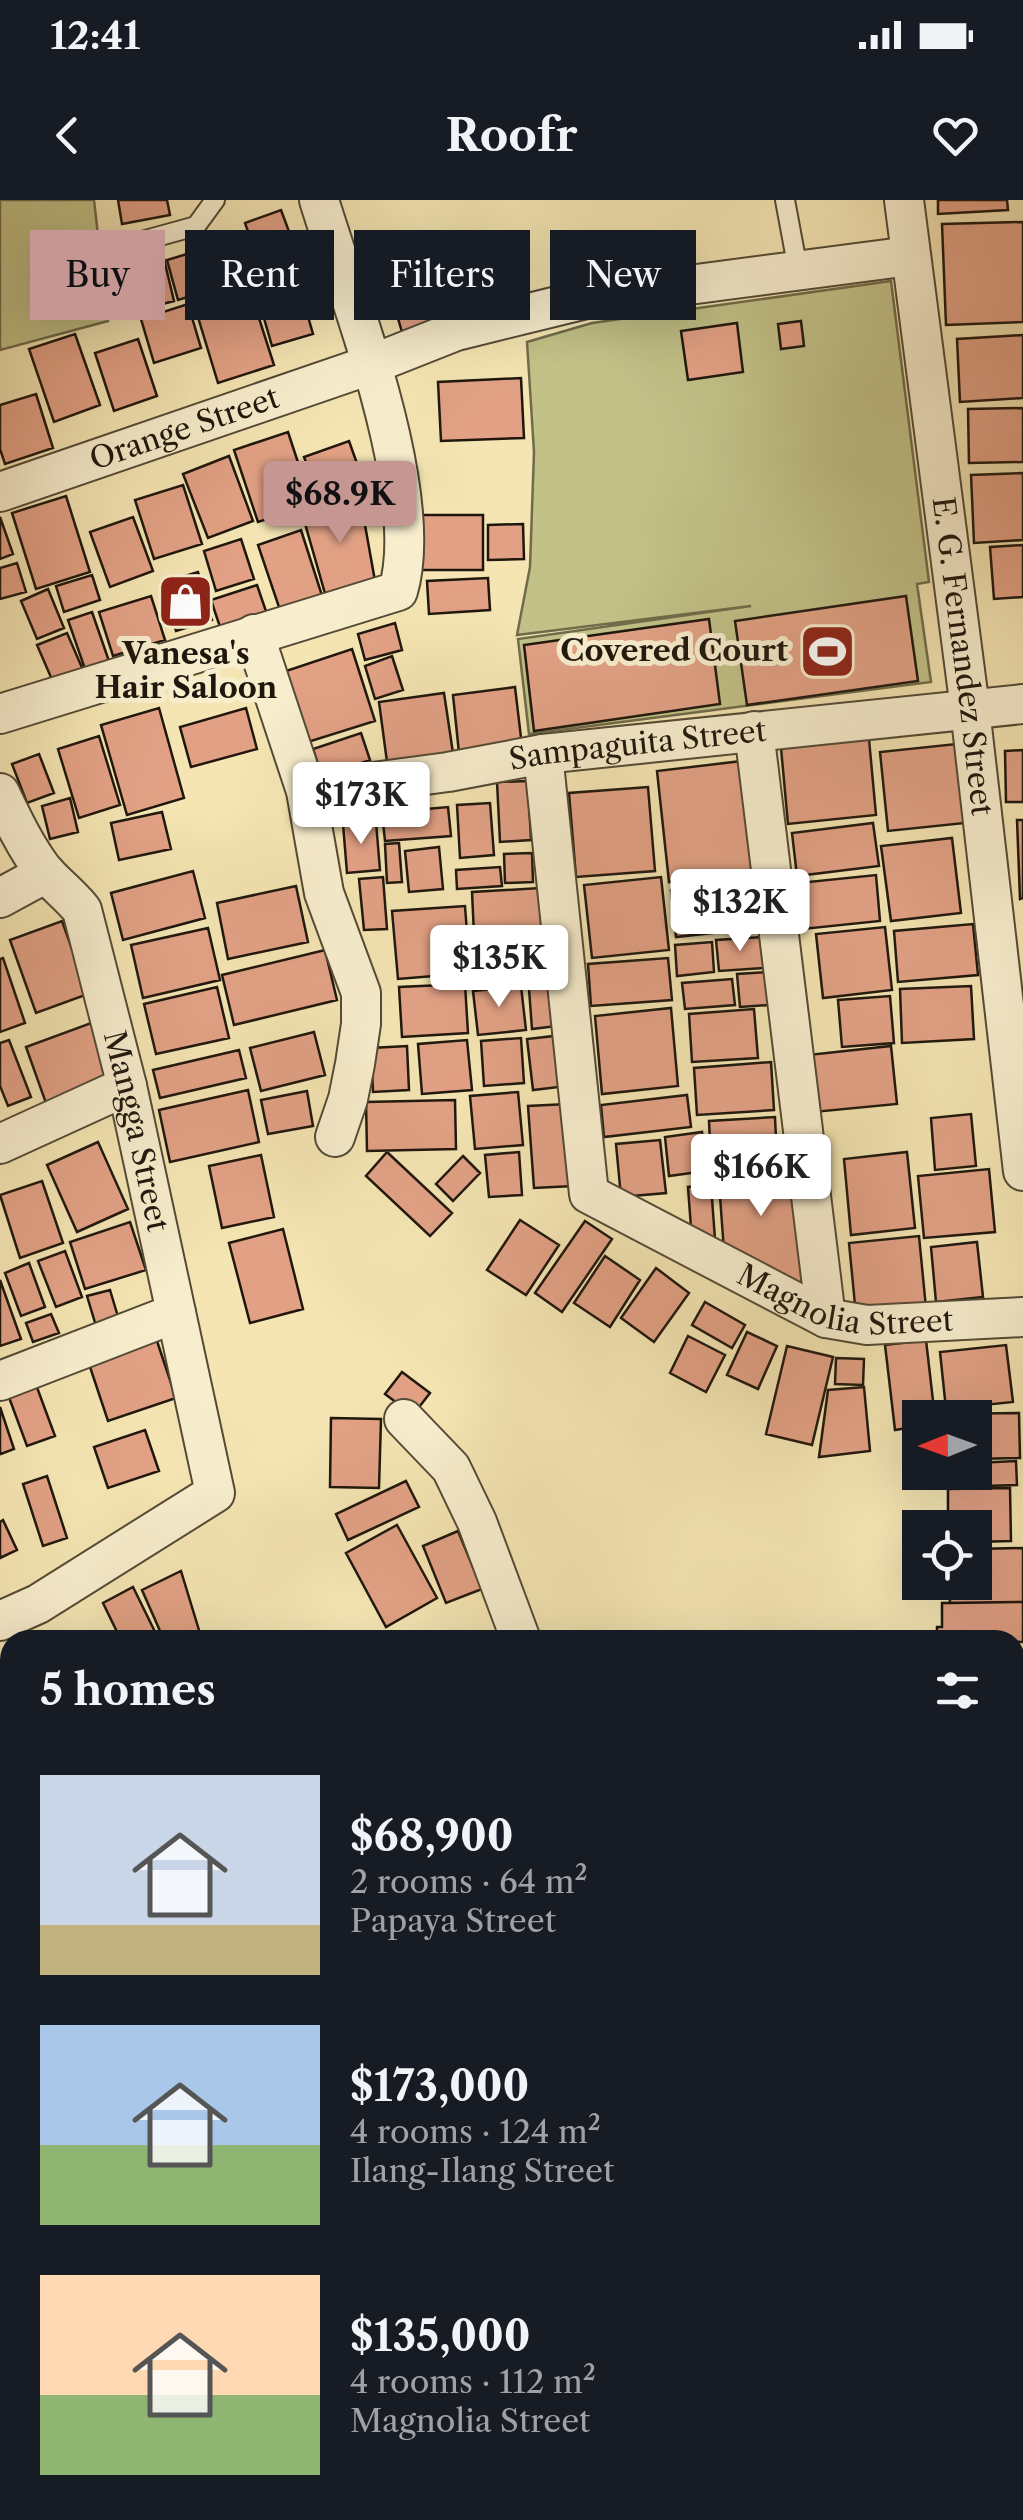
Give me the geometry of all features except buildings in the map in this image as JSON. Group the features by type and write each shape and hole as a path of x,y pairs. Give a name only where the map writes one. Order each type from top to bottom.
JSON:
{"street":[{"path":"0,714 398,591 406,566 401,477 318,200"},
{"name":"E. G. Fernandez Street","path":"904,200 970,709 1009,916 1023,1171"},
{"name":"Orange Street","path":"0,492 370,365 456,331 590,298 910,256"},
{"path":"254,634 306,791 324,893 361,993 361,1024 348,1098 335,1137"},
{"name":"Sampaguita Street","path":"306,791 448,772 543,754 1023,704"},
{"path":"754,731 826,1318"},
{"name":"Magnolia Street","path":"543,754 590,1194 826,1318 867,1324 1023,1317"},
{"name":"Mangga Street","path":"0,793 20,834 46,873 82,910 127,1086 215,1493 38,1604 0,1620"},
{"path":"0,898 46,873"},
{"path":"0,1144 127,1086"},
{"path":"0,1381 176,1313"},
{"path":"404,1419 451,1468 477,1522 516,1630"}],"lane":[{"path":"165,234 196,226 214,200"},
{"path":"786,200 798,270"}],"green space":[{"path":"0,200 94,200 97,230 30,230 30,320 108,321 0,350"},
{"path":"891,281 929,582 917,584 931,682 529,734 518,639 751,606 517,635 530,567 534,452 527,342 613,320 696,320 696,308"}],"place":[{"name":"Vanesa's Hair Saloon","path":"186,601"},
{"name":"Covered Court","path":"827,651"}]}
